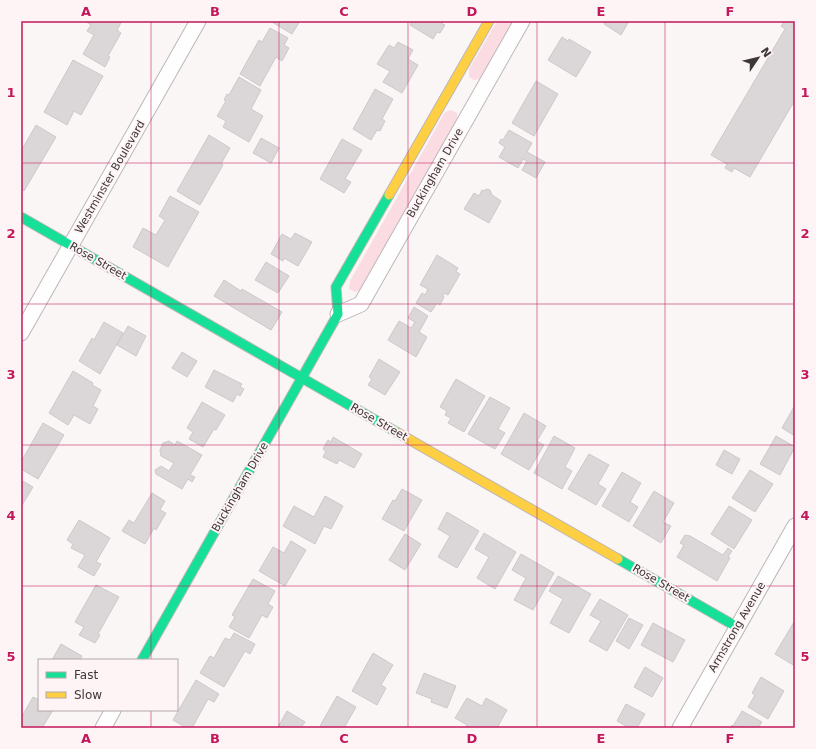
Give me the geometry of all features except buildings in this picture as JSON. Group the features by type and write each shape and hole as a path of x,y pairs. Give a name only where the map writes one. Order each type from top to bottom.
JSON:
{"street":[{"name":"Westminster Boulevard","path":"21,333 198,21"},
{"path":"338,314 336,287 489,21"},
{"name":"Buckingham Drive","path":"143,659 338,314 360,304 522,21"},
{"name":"Rose Street","path":"21,218 737,627"},
{"name":"Armstrong Avenue","path":"680,728 795,526"},
{"path":"103,728 112,711"}],"shaded area":[{"path":"497,21 513,21 480,79 474,80 469,77 469,69"},
{"path":"451,110 457,113 457,121 360,290 355,292 349,289 350,281 445,112"}],"traffic: fast":[{"path":"143,659 338,314 336,287 389,195"},
{"path":"21,217 398,433"},
{"path":"618,559 737,627"}],"traffic: slow":[{"path":"389,195 489,21"},
{"path":"398,433 618,559"}]}
